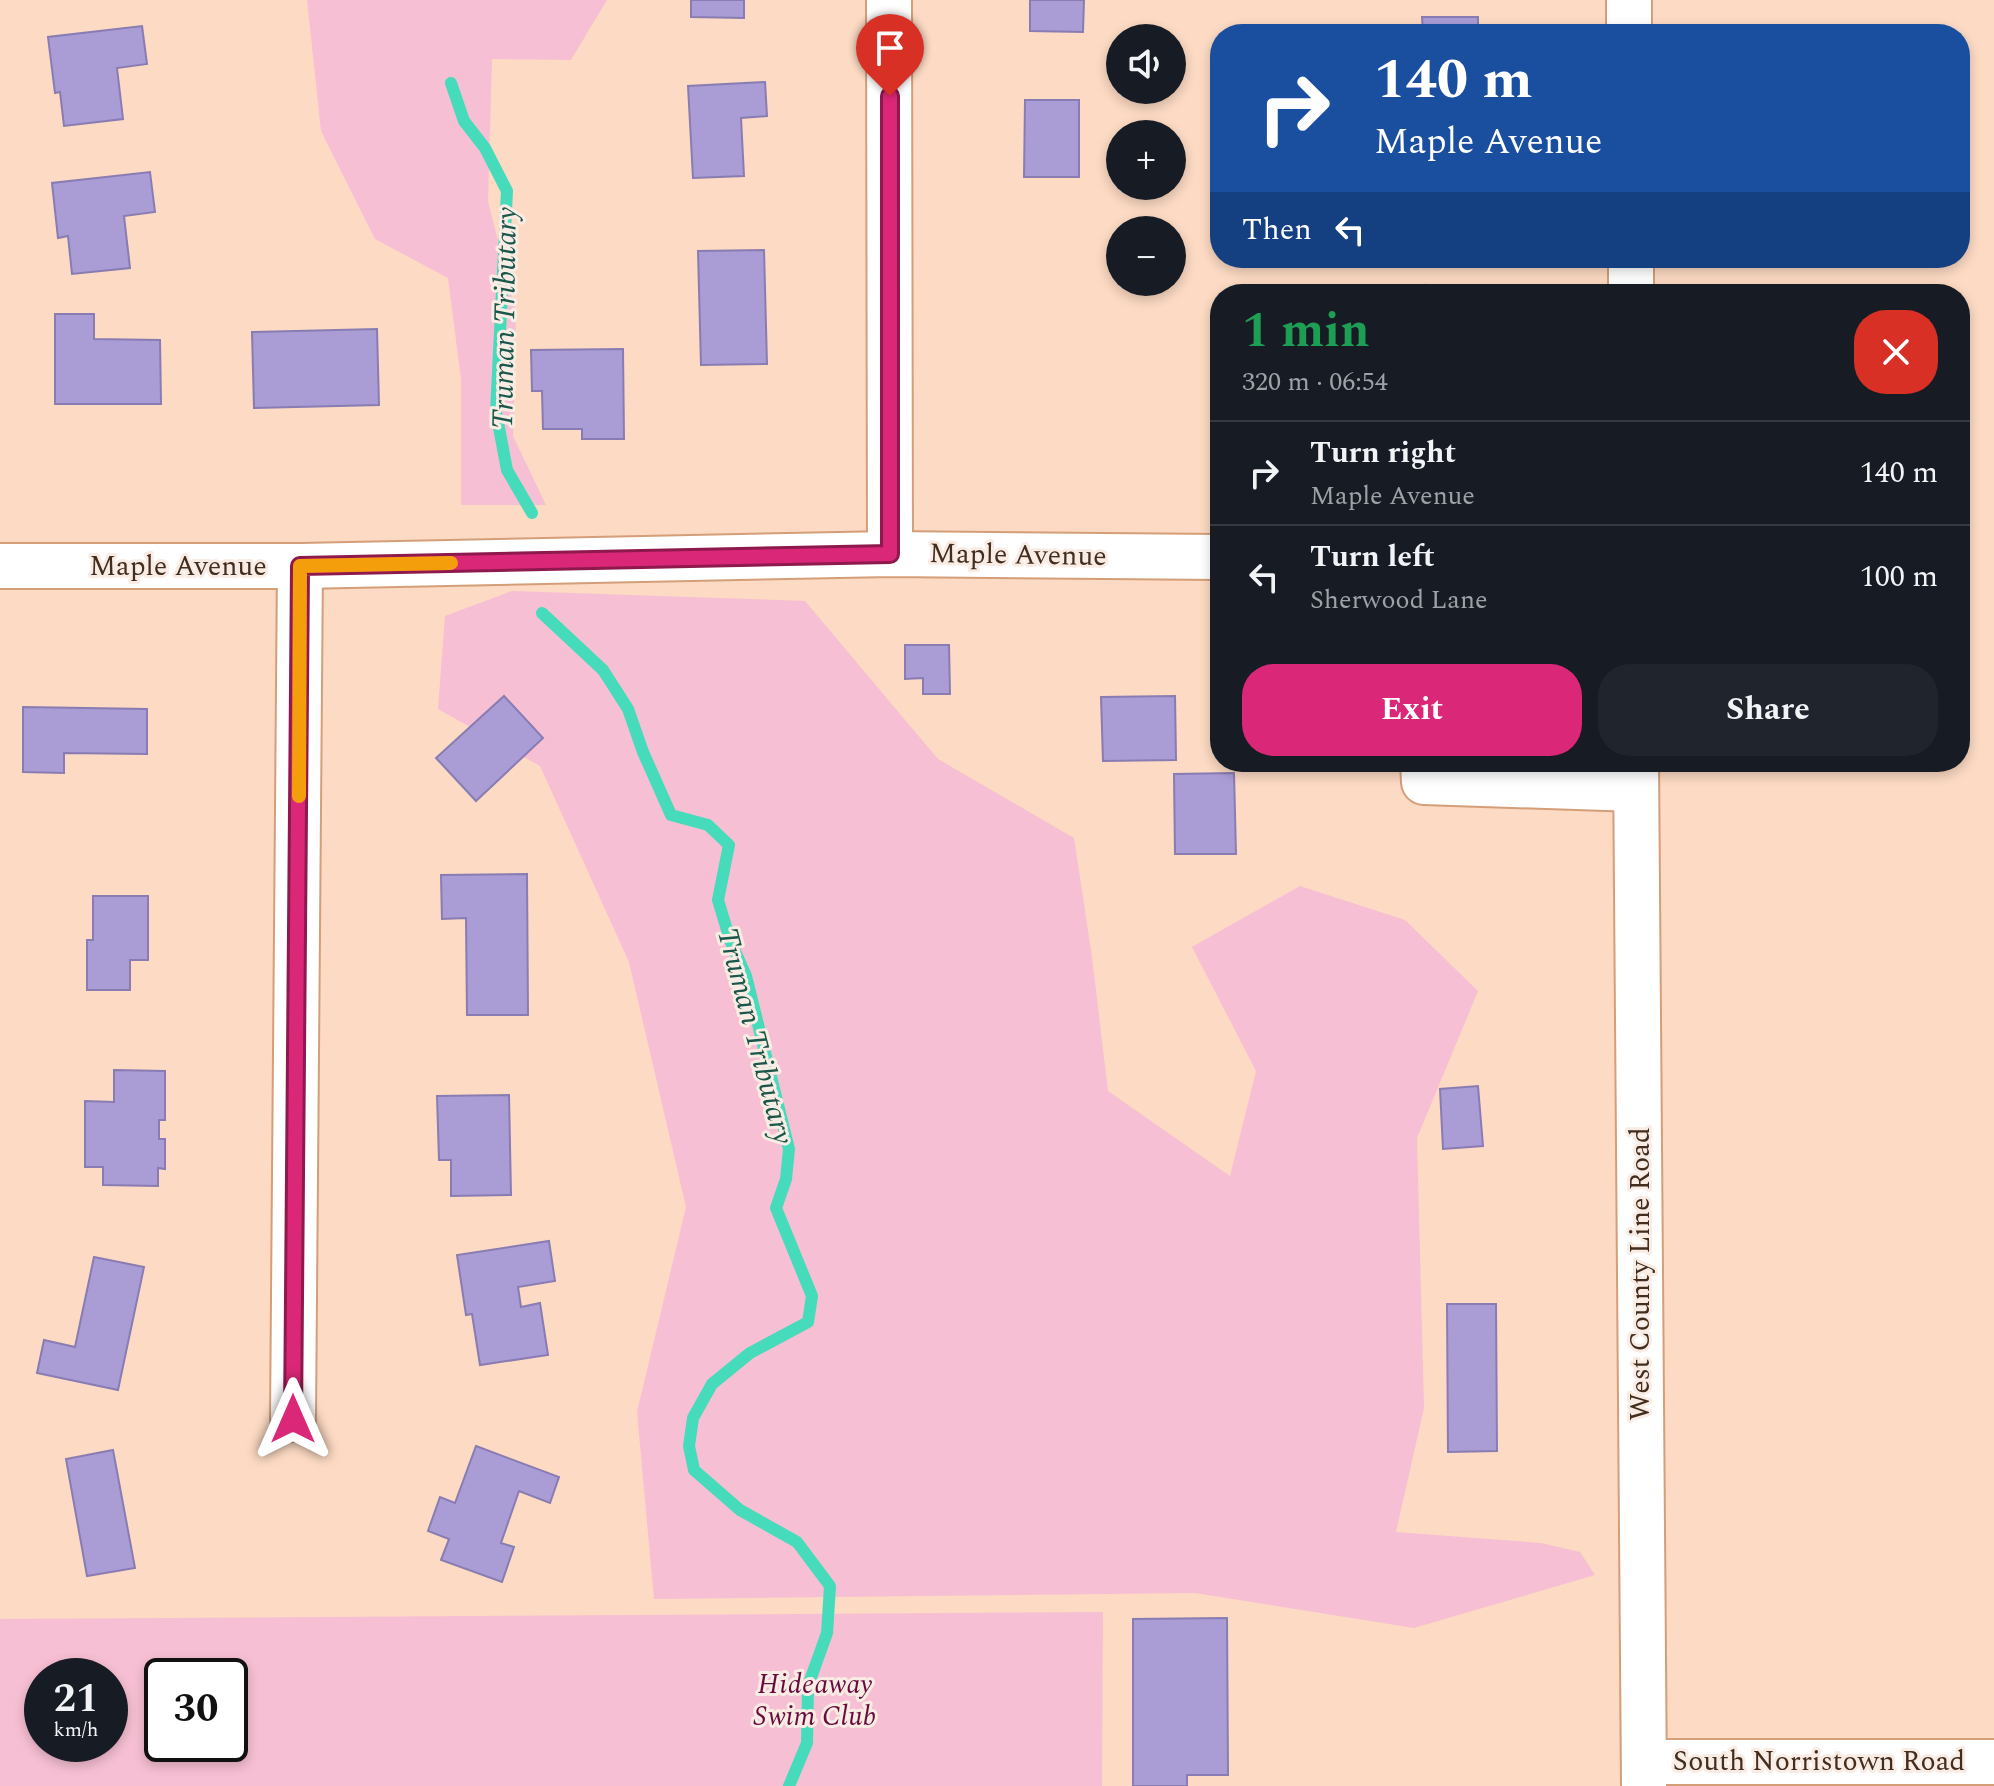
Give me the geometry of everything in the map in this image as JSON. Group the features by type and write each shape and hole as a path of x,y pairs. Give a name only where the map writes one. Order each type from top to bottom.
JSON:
{"street":[{"path":"889,0 890,554"},
{"path":"1629,0 1629,24"},
{"name":"Maple Avenue","path":"0,566 300,566 890,554 1210,557"},
{"path":"293,1419 300,566"},
{"path":"1424,772 1424,782 1551,774 1636,776"},
{"name":"West County Line Road","path":"1636,776 1644,1774"},
{"name":"South Norristown Road","path":"1644,1774 1969,1770"}],"green space":[{"path":"307,0 607,0 571,60 492,59 488,201 516,312 513,436 546,505 461,505 461,379 448,278 375,239 321,131"},
{"path":"512,591 805,601 938,759 1074,838 1108,1091 1230,1176 1256,1071 1192,947 1300,886 1405,920 1478,991 1417,1138 1424,1408 1396,1532 1541,1543 1580,1552 1595,1575 1414,1628 1195,1593 654,1599 637,1412 686,1207 629,962 540,766 438,709 445,616"},
{"name":"Hideaway Swim Club","path":"1103,1612 1102,1786 0,1786 0,1619"}],"building":[{"path":"691,0 744,0 744,18 691,17"},
{"path":"1030,0 1084,0 1083,32 1030,31"},
{"path":"1422,17 1478,17 1478,24 1422,24"},
{"path":"142,26 147,64 117,68 123,119 64,126 60,92 55,93 48,37"},
{"path":"765,82 767,116 741,118 744,176 693,178 688,86"},
{"path":"1025,100 1079,100 1079,177 1024,177"},
{"path":"150,172 155,212 124,216 130,268 72,274 68,236 58,238 52,183"},
{"path":"764,250 767,364 701,365 698,251"},
{"path":"55,314 94,314 94,339 160,340 161,404 55,404"},
{"path":"377,329 379,405 254,408 252,332"},
{"path":"623,349 624,439 582,439 582,429 543,429 542,391 532,391 531,350"},
{"path":"905,645 949,645 950,694 923,694 923,678 905,679"},
{"path":"504,696 543,738 476,801 436,758"},
{"path":"1175,696 1176,760 1103,761 1101,697"},
{"path":"23,707 147,709 147,754 64,753 64,773 23,772"},
{"path":"1234,773 1236,854 1175,854 1174,774"},
{"path":"527,874 528,1015 467,1015 466,918 442,919 441,875"},
{"path":"93,896 148,896 148,960 130,960 130,990 87,990 87,940 93,940"},
{"path":"114,1070 165,1071 165,1120 159,1120 159,1139 165,1139 165,1169 158,1168 158,1186 103,1185 103,1167 85,1167 85,1101 114,1102"},
{"path":"1478,1086 1483,1146 1443,1149 1440,1089"},
{"path":"509,1095 511,1195 451,1196 451,1160 439,1160 437,1096"},
{"path":"549,1241 555,1281 518,1287 521,1307 540,1303 548,1355 480,1365 472,1314 466,1315 457,1255"},
{"path":"94,1257 144,1267 118,1390 37,1373 44,1340 75,1347"},
{"path":"1447,1304 1496,1304 1497,1451 1448,1452"},
{"path":"476,1446 559,1477 550,1503 519,1491 501,1543 514,1547 502,1582 441,1560 449,1539 428,1531 440,1497 455,1503"},
{"path":"113,1450 135,1568 87,1576 66,1459"},
{"path":"1227,1618 1228,1775 1187,1775 1187,1786 1133,1786 1133,1619"}],"waterway":[{"name":"Truman Tributary","path":"451,83 464,121 485,148 507,191 496,412 507,470 532,513"},
{"name":"Truman Tributary","path":"542,613 603,670 628,709 671,815 708,825 729,845 718,900 730,940 746,976 789,1149 786,1179 776,1208 812,1296 808,1322 750,1353 712,1384 693,1418 689,1446 694,1470 740,1510 797,1542 830,1586 827,1633 808,1686 807,1743 789,1786"}],"slow traffic":[{"path":"299,796 300,566 451,563"}],"route":[{"path":"293,1419 300,566 890,554 890,96"}]}
